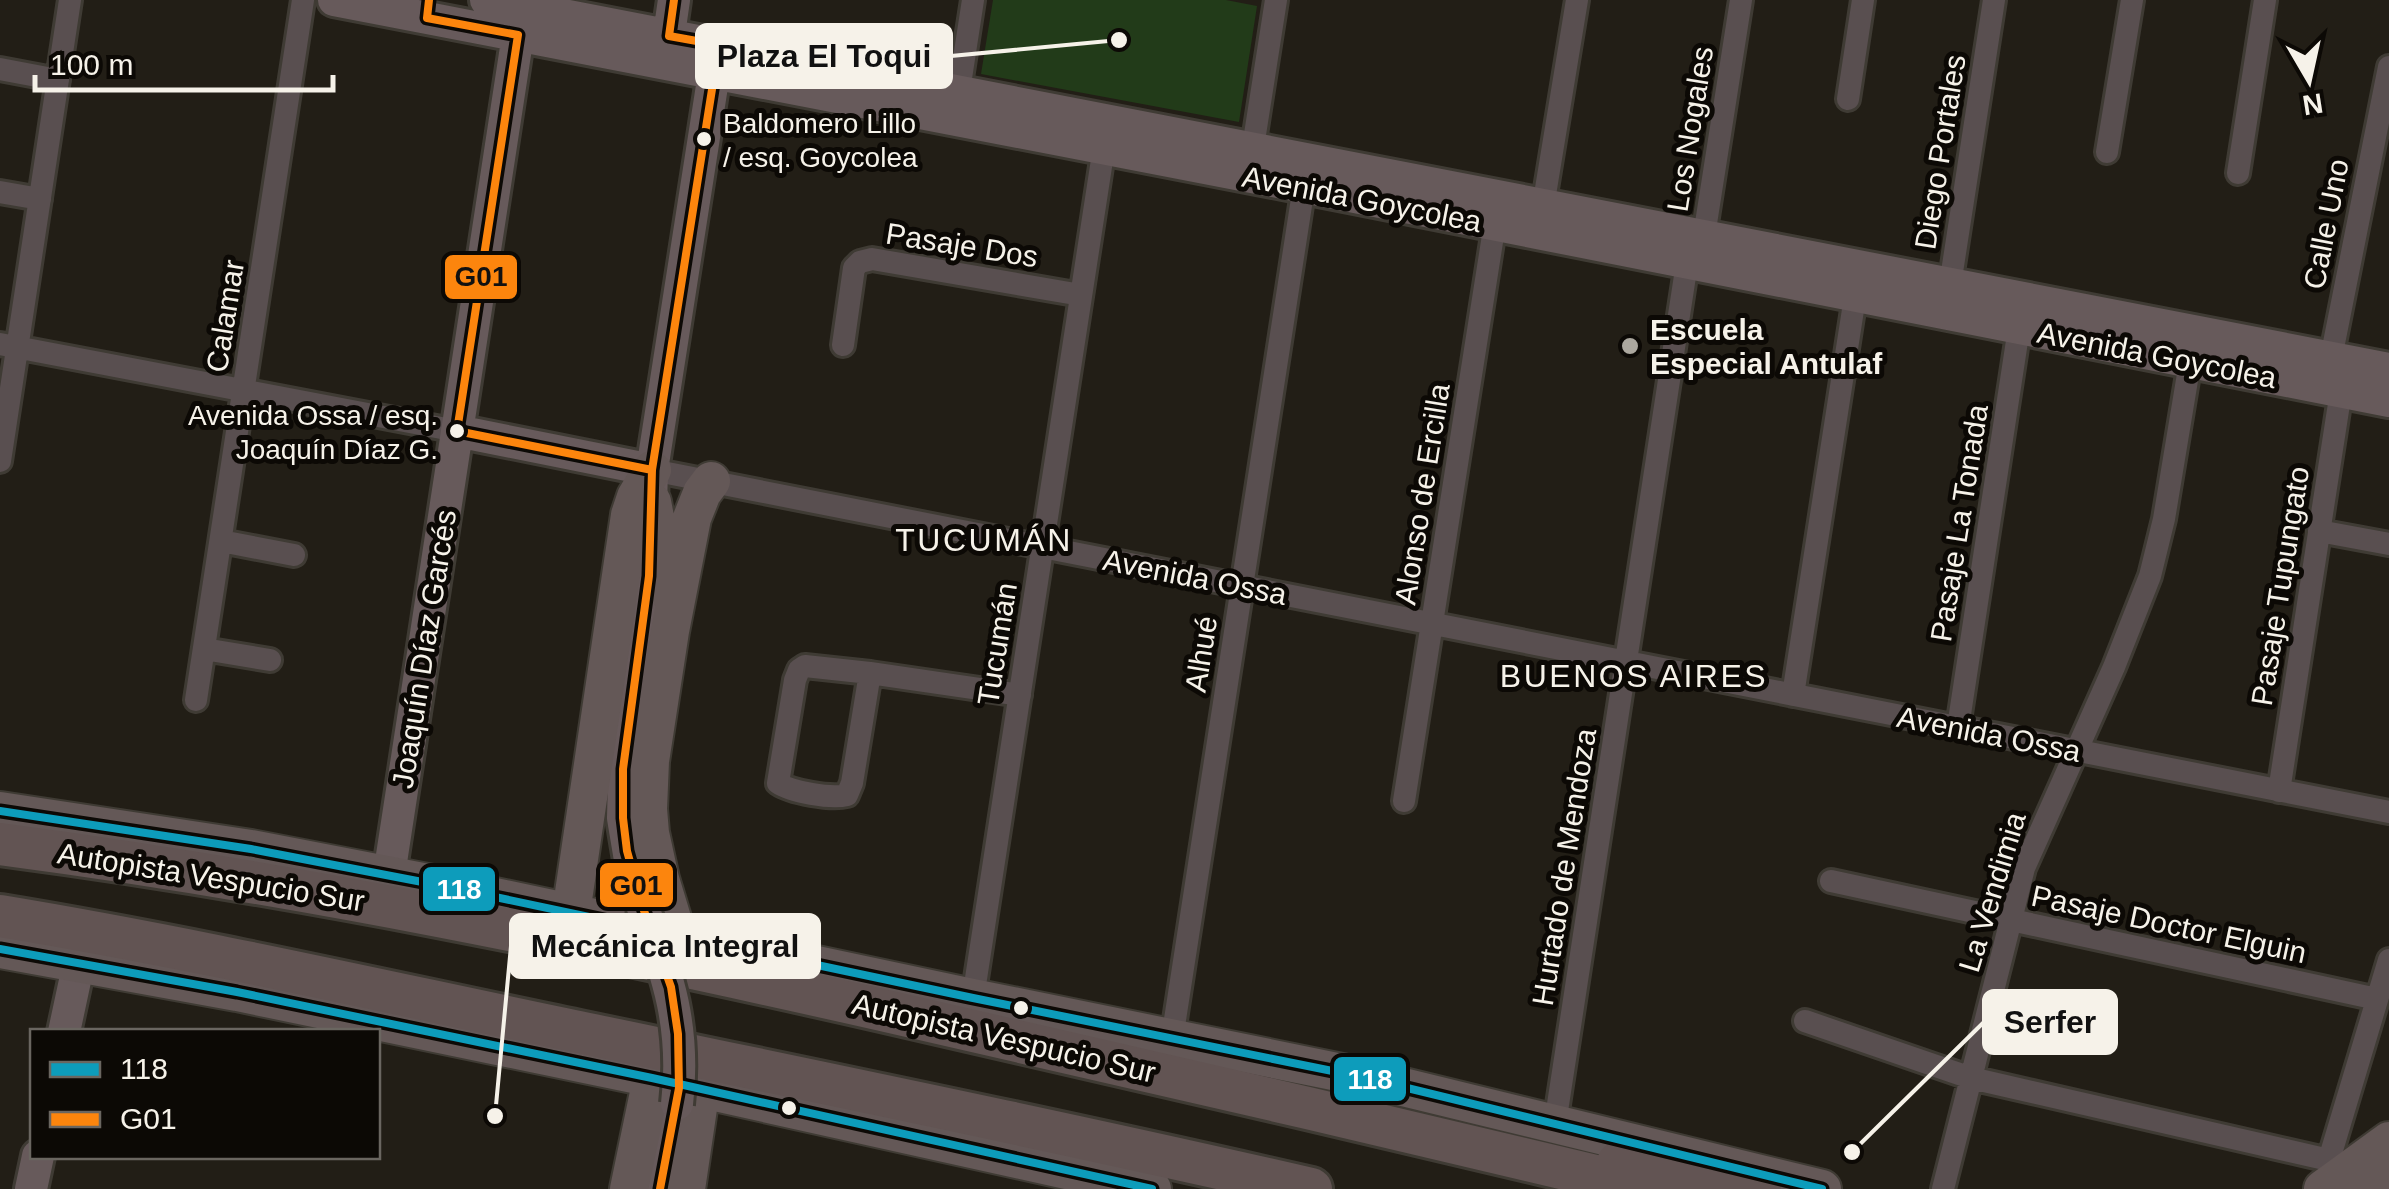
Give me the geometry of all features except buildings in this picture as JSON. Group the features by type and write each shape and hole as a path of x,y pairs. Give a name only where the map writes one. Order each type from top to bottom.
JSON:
{"highway":[{"name":"Autopista Vespucio Sur","path":"0,844 256,882 504,928 921,1019 1650,1189"},
{"path":"0,916 201,953 1166,1174 1272,1189"},
{"path":"1462,1144 1611,1162 1760,1189"},
{"path":"1166,1174 1311,1189"}],"main road":[{"path":"678,935 654,856 648,808 650,761 692,518 711,482"},
{"path":"571,912 630,516 641,486 652,486 670,596 670,631"},
{"path":"0,811 251,849 571,912 1346,1074 1822,1189"},
{"path":"0,949 237,992 677,1090 1166,1174"},
{"path":"629,1189 677,1090"},
{"path":"677,1090 686,1189"},
{"path":"2326,1175 2389,1140"},
{"path":"2372,1189 2389,1176"}],"street":[{"path":"0,462 9,345 40,200 70,0"},
{"name":"Calamar","path":"196,700 303,0"},
{"name":"Avenida Goycolea","path":"334,0 520,21 1306,173 2192,347 2389,401"},
{"name":"Avenida Goycolea","path":"486,0 520,21"},
{"path":"667,50 674,0"},
{"path":"958,92 973,0"},
{"path":"1251,163 1276,0"},
{"path":"1541,220 1577,0"},
{"name":"Los Nogales","path":"1695,250 1740,0"},
{"path":"1848,99 1863,0"},
{"name":"Diego Portales","path":"1948,299 1994,0"},
{"path":"2107,152 2132,0"},
{"path":"2238,173 2265,0"},
{"name":"Joaquín Díaz Garcés","path":"389,875 520,21"},
{"path":"660,1189 680,1056 674,1000 628,851 622,786 649,576 652,486 716,59"},
{"name":"Avenida Goycolea","path":"716,59 958,92 1106,134"},
{"name":"Calle Uno","path":"2330,358 2389,68"},
{"path":"0,69 58,80"},
{"name":"Tucumán","path":"974,998 1106,134"},
{"name":"Alhué","path":"1172,1039 1306,173"},
{"path":"0,192 40,200"},
{"name":"Alonso de Ercilla","path":"1404,801 1497,211"},
{"name":"Avenida Goycolea","path":"1695,250 1854,297 1948,299 2019,328 2330,358 2389,369"},
{"name":"Hurtado de Mendoza","path":"1556,1124 1626,662 1695,250"},
{"name":"Pasaje Dos","path":"843,345 854,268 872,259 1081,295"},
{"path":"1793,695 1854,297"},
{"name":"Pasaje La Tonada","path":"1958,727 2019,328"},
{"name":"Avenida Ossa","path":"9,345 457,431 652,486 711,482 2389,812"},
{"name":"La Vendimia","path":"1943,1189 2029,856 2121,651 2158,551 2192,347"},
{"path":"2330,358 2342,391"},
{"name":"Pasaje Tupungato","path":"2279,791 2342,391"},
{"path":"2319,532 2389,544"},
{"path":"221,541 294,555"},
{"path":"204,649 270,660"},
{"path":"870,674 850,794 838,797 779,786 799,670 811,666 870,674 1020,695"},
{"name":"Pasaje Doctor Elguin","path":"1832,881 2378,999"},
{"path":"1805,1022 1971,1078 2326,1175 2389,960"},
{"path":"65,1029 79,962"},
{"path":"31,1189 37,1159"}],"green space":[{"path":"993,0 1226,0 1257,6 1239,122 981,74"}],"transit line":[{"name":"G01","path":"429,0 427,18 518,35 457,431 652,470"},
{"name":"G01","path":"660,1189 679,1088 678,1034 671,987 627,851 623,769 649,576 652,470 719,45 669,36 674,0"},
{"name":"118","path":"0,811 251,849 438,885 1362,1077 1822,1189"},
{"name":"118","path":"0,949 237,992 652,1078 1152,1189"}],"place":[{"name":"Plaza El Toqui","path":"1119,40"},
{"name":"Baldomero Lillo / esq. Goycolea","path":"704,139"},
{"name":"Escuela Especial Antulaf","path":"1630,346"},
{"name":"Avenida Ossa / esq. Joaquín Díaz G.","path":"457,431"},
{"name":"Mecánica Integral","path":"495,1116"},
{"name":"Serfer","path":"1852,1152"}],"district":[{"name":"TUCUMÁN","path":"984,540"},
{"name":"BUENOS AIRES","path":"1634,676"}]}
